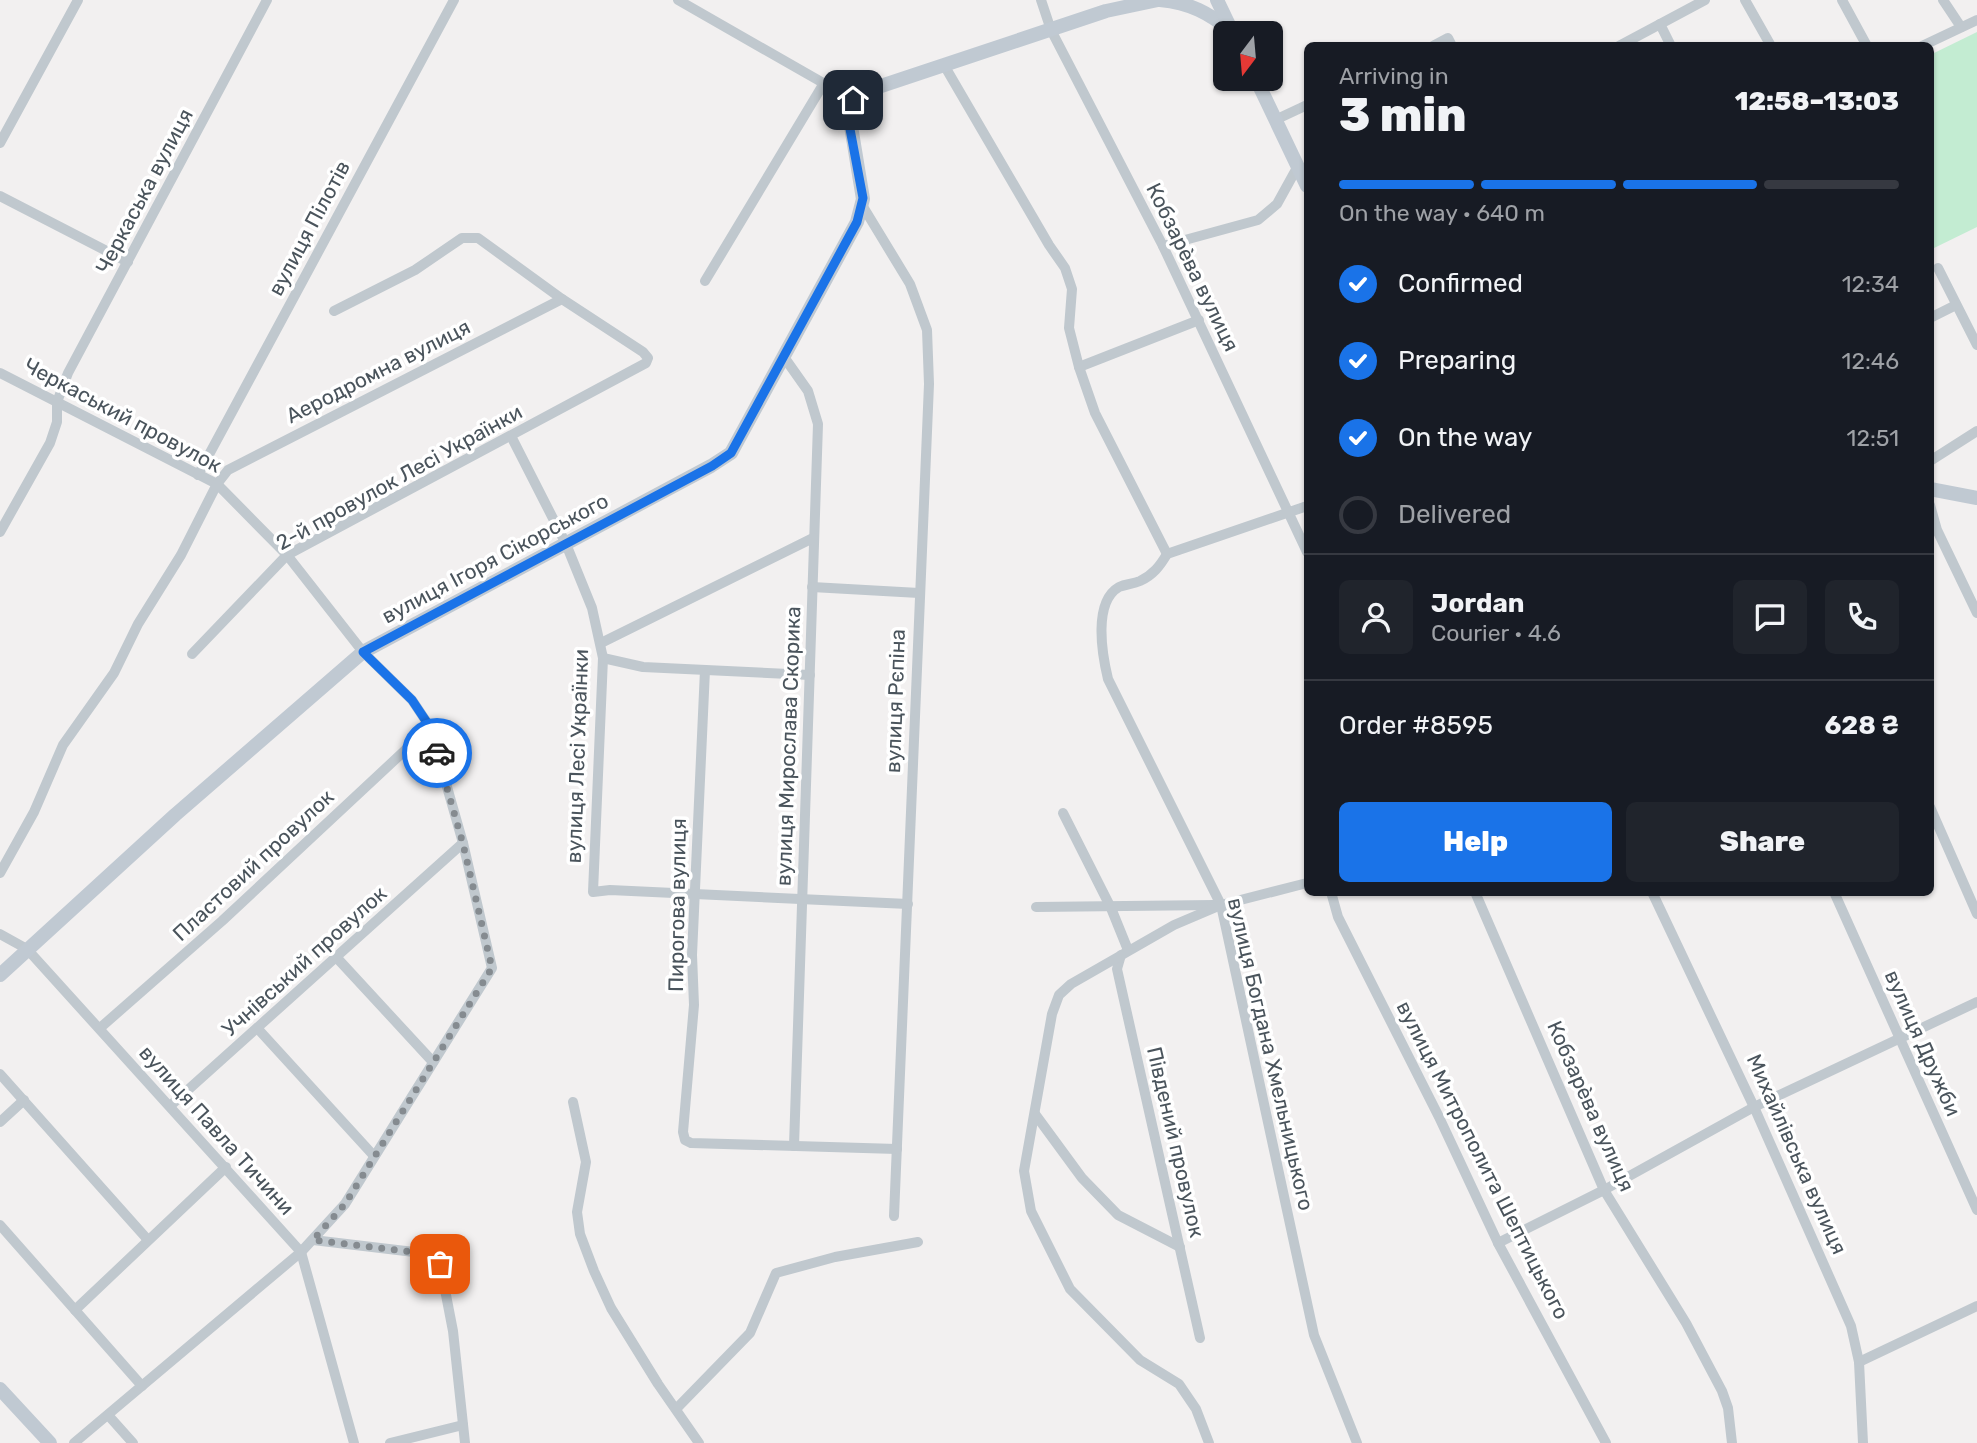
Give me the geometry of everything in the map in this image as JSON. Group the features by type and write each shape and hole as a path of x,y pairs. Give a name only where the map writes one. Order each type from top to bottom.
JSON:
{"main road":[{"path":"1106,11 1123,0"},
{"path":"853,100 866,91 1106,11 1159,0 1172,0 1205,11 1218,21"},
{"path":"1217,0 1228,21"},
{"path":"1261,91 1304,179"},
{"name":"вулиця Ігоря Сікорського","path":"0,975 175,815 363,652 712,466 731,453 857,222 863,198 850,129 849,114 853,100"},
{"path":"1934,490 1977,498"},
{"path":"0,1390 50,1443"}],"street":[{"path":"0,143 78,0"},
{"name":"Черкаська вулиця","path":"0,532 50,443 57,422 57,402 68,373 267,0"},
{"name":"вулиця Пілотів","path":"198,475 454,0"},
{"path":"678,0 853,100"},
{"name":"Кобзарèва вулиця","path":"1041,0 1051,30 1163,246 1304,546"},
{"path":"1626,42 1705,0"},
{"path":"1745,0 1769,42"},
{"path":"1842,0 1865,42"},
{"path":"1944,0 1961,27"},
{"path":"1930,42 1977,20"},
{"path":"1660,24 1669,42"},
{"path":"944,65 1065,268 1072,289 1069,328 1095,412 1167,554 1304,507"},
{"path":"705,281 824,83"},
{"path":"1275,120 1304,106"},
{"path":"1163,246 1258,220 1277,204 1298,166"},
{"path":"0,196 128,262"},
{"name":"вулиця Рєпіна","path":"862,205 910,284 927,330 929,384 894,1216"},
{"path":"334,311 415,270 462,238 470,236 478,238 562,299"},
{"path":"1938,268 1977,345"},
{"name":"2-й провулок Лесі Українки","path":"192,654 287,555 646,363 648,358 643,352 562,299"},
{"name":"Аеродромна вулиця","path":"217,484 229,470 562,299"},
{"path":"1934,316 1956,304"},
{"path":"1079,367 1199,320"},
{"name":"вулиця Мирослава Скорика","path":"783,357 807,391 818,424 794,1146"},
{"name":"Черкаський провулок","path":"0,373 217,484 287,555 363,652"},
{"path":"1934,458 1977,431"},
{"name":"вулиця Лесі Українки","path":"511,436 566,544 592,608 601,643 603,658 593,892 610,890 695,894"},
{"path":"0,873 34,812 63,745 114,673 138,624 181,555 217,484"},
{"path":"1934,519 1977,613"},
{"path":"601,643 813,538"},
{"name":"вулиця Богдана Хмельницького","path":"1167,554 1157,570 1140,581 1121,586 1109,594 1103,605 1102,653 1108,679 1221,905 1314,1335 1357,1443"},
{"path":"812,587 919,593"},
{"path":"74,1443 301,1252 345,1204 490,971 463,844 430,727 412,700 363,652"},
{"path":"603,658 643,667 810,675"},
{"name":"Пирогова вулиця","path":"705,670 692,955 694,1005 683,1132 685,1140 691,1143 794,1146"},
{"name":"Пластовий провулок","path":"100,1028 222,921 430,727"},
{"name":"Південий провулок","path":"1063,813 1111,908 1124,953 1117,969 1200,1338"},
{"path":"1934,816 1977,914"},
{"name":"Учнівський провулок","path":"170,1105 463,844"},
{"path":"1208,1439 1196,1409 1179,1384 1140,1360 1070,1289 1031,1210 1024,1171 1052,1014 1059,995 1071,984 1174,925 1221,905 1304,884"},
{"path":"695,894 908,904"},
{"name":"вулиця Митрополита Шептицького","path":"1332,896 1338,917 1439,1117 1498,1243 1606,1443"},
{"name":"Кобзарèва вулиця","path":"1477,896 1604,1189 1686,1323 1722,1391 1728,1408 1732,1443"},
{"name":"Михайлівська вулиця","path":"1654,896 1754,1107 1851,1326 1859,1362 1863,1443"},
{"name":"вулиця Дружби","path":"1836,896 1977,1210"},
{"path":"1036,907 1221,905"},
{"name":"вулиця Павла Тичини","path":"0,934 27,949 301,1252 354,1443"},
{"path":"337,958 433,1062"},
{"path":"1498,1243 1754,1107 1977,1002"},
{"path":"258,1029 374,1156"},
{"path":"0,1074 148,1240"},
{"path":"0,1122 24,1100"},
{"path":"573,1102 586,1163 578,1212 580,1234 611,1308 699,1443"},
{"path":"1035,1114 1082,1178 1118,1215 1180,1247"},
{"path":"794,1146 897,1149"},
{"path":"75,1310 226,1167"},
{"path":"0,1225 142,1386"},
{"path":"313,1240 414,1252 429,1256 440,1264 453,1331 465,1443"},
{"path":"677,1408 750,1333 776,1273 835,1257 918,1242"},
{"path":"1859,1362 1977,1306"},
{"path":"108,1415 134,1443"},
{"path":"390,1443 463,1426"}],"green space":[{"path":"1977,32 1977,227 1934,248 1934,53"}],"way so far":[{"path":"437,753 463,844 492,968 345,1204 313,1240 414,1252 429,1256 440,1264"}],"route":[{"path":"437,753 430,727 412,700 363,652 712,466 731,453 857,222 863,198 850,129 849,114 853,100"}]}
